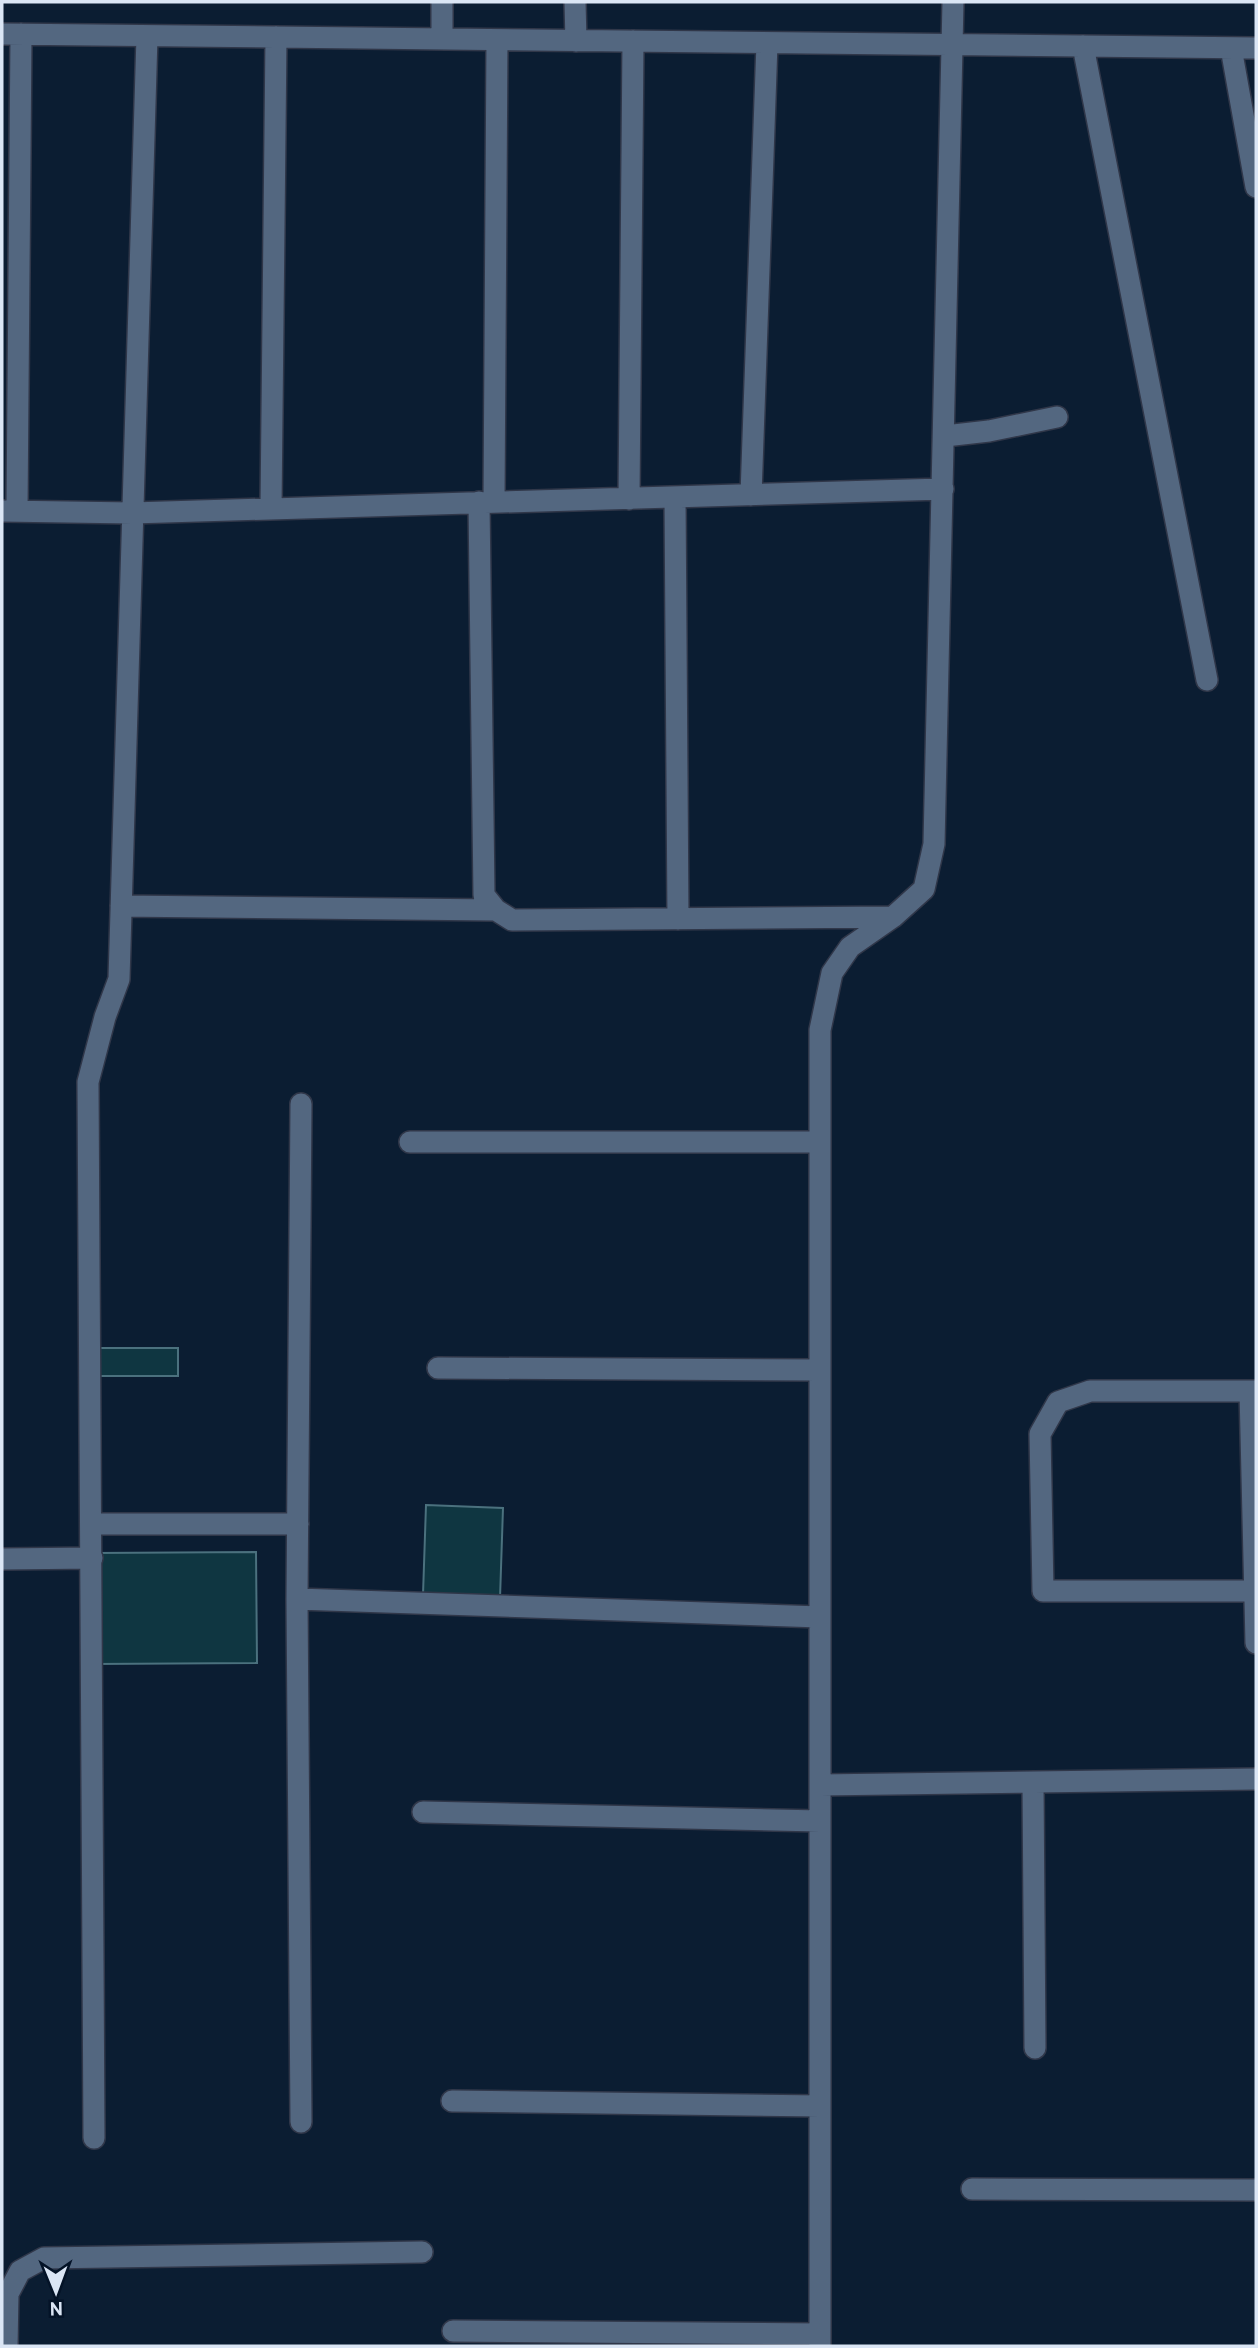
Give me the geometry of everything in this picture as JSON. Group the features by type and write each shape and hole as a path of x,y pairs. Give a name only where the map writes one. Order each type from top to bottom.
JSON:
{"street":[{"path":"442,2 442,39"},
{"path":"575,2 576,41"},
{"path":"453,2331 820,2340 820,1030 832,974 850,947 893,917 924,889 934,844 953,2"},
{"path":"943,489 132,513 9,511 12,34 1256,48"},
{"path":"94,2138 88,1082 105,1017 119,979 147,36"},
{"path":"271,509 276,37"},
{"path":"497,40 486,502 484,895 496,910 512,920 893,917"},
{"path":"629,499 633,41"},
{"path":"751,495 767,43"},
{"path":"1083,46 1207,680"},
{"path":"1231,47 1256,187"},
{"path":"944,436 989,431 1057,417"},
{"path":"675,497 678,919"},
{"path":"121,906 496,910"},
{"path":"301,1104 297,1599 301,2122"},
{"path":"410,1142 820,1142"},
{"path":"438,1368 820,1370"},
{"path":"1255,1591 1043,1591 1040,1434 1058,1402 1090,1391 1253,1391 1256,1643"},
{"path":"91,1524 298,1524"},
{"path":"2,1559 92,1558"},
{"path":"297,1599 820,1616"},
{"path":"820,1785 1256,1779"},
{"path":"1033,1783 1035,2048"},
{"path":"423,1812 820,1821"},
{"path":"452,2101 820,2106"},
{"path":"972,2189 1256,2190"},
{"path":"7,2346 8,2294 20,2272 44,2258 422,2252"}],"building":[{"path":"97,1348 178,1348 178,1376 97,1376"},
{"path":"426,1505 503,1508 500,1598 423,1595"},
{"path":"256,1552 257,1663 94,1664 94,1553"}]}
